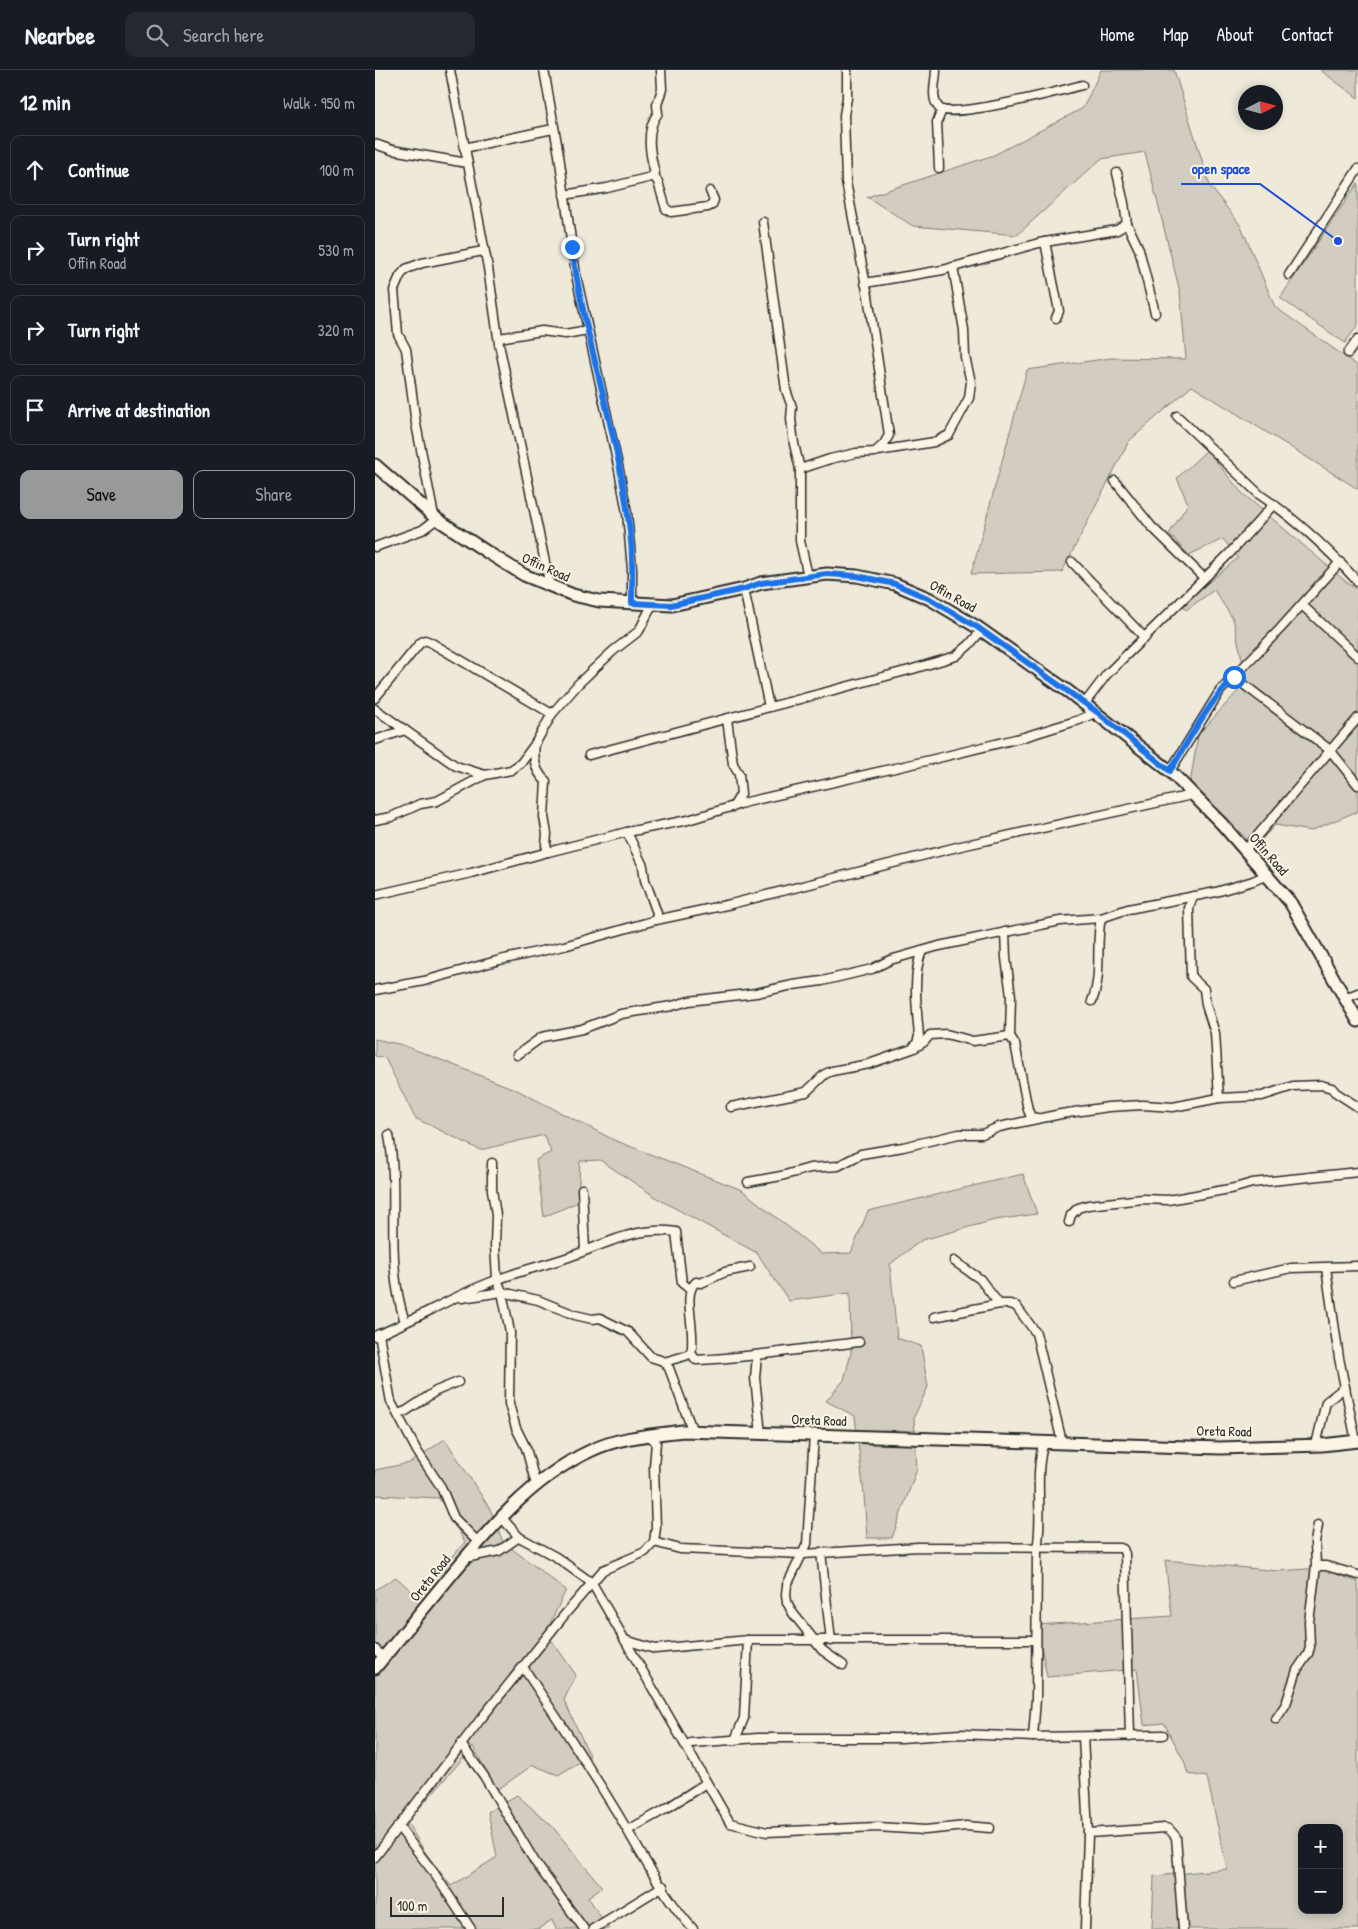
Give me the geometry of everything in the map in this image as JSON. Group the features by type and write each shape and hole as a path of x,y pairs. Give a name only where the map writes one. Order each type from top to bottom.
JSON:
{"street":[{"path":"450,70 499,338 550,586"},
{"path":"544,70 576,275 627,513 633,569 632,603"},
{"path":"653,175 655,174 649,140 654,119 658,113 657,105 661,97 661,70"},
{"path":"847,70 847,98 844,115 846,182 865,283 889,435 884,444 875,452"},
{"path":"936,70 935,98 937,107 942,110 973,109 1055,93 1082,85"},
{"path":"939,168 937,122 942,110"},
{"path":"464,148 553,129"},
{"path":"375,144 392,150 467,163"},
{"path":"1289,275 1358,169"},
{"path":"1117,173 1125,204 1127,224 1139,248 1155,313"},
{"path":"564,194 607,188 653,175"},
{"path":"653,175 658,182 666,209 671,212 712,205 714,200 710,191"},
{"path":"763,222 786,390 793,407 791,419 800,469 800,541 808,576"},
{"path":"865,283 943,270 1045,242 1117,230 1127,224"},
{"path":"1045,242 1059,310 1056,318"},
{"path":"375,547 422,530 435,517 416,424 406,349 398,334 394,290 400,276 406,269 422,263 483,250"},
{"path":"800,469 829,459 856,453 875,452 907,445 934,442 949,436 969,398 971,382 965,357 964,330 953,267"},
{"path":"499,338 542,331 565,334 588,330"},
{"path":"1348,353 1358,339"},
{"path":"1177,416 1260,495 1274,504 1340,562 1358,582"},
{"name":"Offin Road","path":"375,465 435,517 507,565 524,575 573,595 591,599 671,605 744,589 761,583 827,574 857,576 895,584 930,599 982,630 1085,703 1170,771 1222,824 1290,902 1358,1021"},
{"path":"1115,480 1151,526 1204,578"},
{"path":"1085,703 1107,674 1204,578 1274,504"},
{"path":"1072,562 1145,638"},
{"path":"1170,771 1220,691 1340,562"},
{"path":"744,589 769,707"},
{"path":"1301,604 1358,657"},
{"path":"375,820 391,817 421,804 437,801 485,776 511,770 521,763 535,744 552,714 587,674 639,631 652,605"},
{"path":"589,754 727,719 956,656 982,630"},
{"path":"375,698 420,643 425,640 552,714"},
{"path":"1234,677 1330,750 1358,785"},
{"path":"375,709 456,766 485,776"},
{"path":"375,895 471,874 627,832 688,820 747,802 1024,737 1079,720 1097,712"},
{"path":"1245,850 1358,718"},
{"path":"727,719 733,764 739,774 741,794 733,806"},
{"path":"375,740 405,730"},
{"path":"535,744 536,769 545,781 544,817 548,852"},
{"path":"375,990 429,980 500,960 564,946 656,920 731,904 961,846 1192,795"},
{"path":"627,832 643,866 645,880 657,913 656,920"},
{"path":"517,1055 543,1037 581,1029 621,1014 672,1006 689,1001 756,993 786,986 822,981 872,969 890,960 921,951 1060,921 1101,918 1128,909 1216,892 1267,875"},
{"path":"1193,896 1189,908 1189,966 1191,977 1204,989 1208,1015 1214,1026 1219,1098"},
{"path":"1092,1001 1096,992 1099,965 1098,930 1101,918"},
{"path":"1005,932 1005,958 1011,996 1010,1036 1015,1044 1027,1110 1031,1117 1037,1118"},
{"path":"913,1048 919,1036 917,973 918,959 921,951"},
{"path":"1345,998 1358,992"},
{"path":"731,1107 806,1092 832,1070 869,1064 913,1048 924,1042 930,1035 954,1036 973,1041 1010,1036"},
{"path":"748,1182 810,1168 838,1166 861,1154 903,1147 959,1134 982,1134 999,1127 1037,1118 1108,1107 1143,1105 1173,1107 1219,1098 1262,1096 1293,1086 1328,1086 1358,1107"},
{"path":"389,1135 394,1170 392,1232 395,1280 405,1322"},
{"path":"492,1163 497,1279 502,1292 510,1332 509,1404 516,1428 526,1448 536,1485"},
{"path":"1069,1222 1071,1215 1078,1208 1088,1205 1143,1199 1168,1200 1252,1184 1358,1172"},
{"path":"583,1189 585,1250"},
{"path":"478,1542 454,1518 441,1487 417,1451 391,1402 377,1335 497,1279 566,1258 635,1232 664,1230 676,1232 682,1283 690,1289"},
{"path":"954,1261 980,1278 999,1304"},
{"path":"1234,1282 1291,1268 1358,1266"},
{"path":"750,1267 725,1272 701,1283 696,1282 690,1289 688,1296 693,1334 691,1353 696,1360 735,1358 859,1342"},
{"path":"1326,1268 1345,1387 1357,1441"},
{"path":"454,1299 502,1292 538,1300 575,1315 592,1319 600,1318 628,1332 651,1357 664,1362 669,1368 693,1432"},
{"path":"934,1317 999,1304 1008,1303 1016,1306 1036,1333 1062,1442"},
{"path":"664,1362 691,1353"},
{"path":"757,1355 755,1378 761,1434"},
{"path":"398,1414 406,1411 436,1391 458,1382"},
{"path":"1316,1445 1326,1402 1345,1387"},
{"name":"Oreta Road","path":"375,1668 478,1542 536,1485 553,1472 591,1450 632,1436 693,1432 1221,1448 1316,1445 1357,1441"},
{"path":"375,1857 461,1744 603,1570 645,1552 654,1542 656,1527 653,1467 656,1442 648,1435"},
{"path":"814,1435 807,1544 787,1585 787,1602 792,1612 828,1655 843,1665"},
{"path":"1033,1737 1036,1699 1037,1548 1040,1529 1038,1466 1044,1442"},
{"path":"502,1518 519,1537 556,1556 592,1583 730,1824 767,1832 877,1827 925,1830 966,1826 990,1828"},
{"path":"1276,1719 1286,1704 1297,1670 1308,1654 1310,1647 1309,1622 1316,1566 1315,1542 1318,1525"},
{"path":"465,1558 499,1551 519,1537"},
{"path":"654,1542 680,1549 803,1554 918,1547 1123,1549 1125,1554 1130,1736"},
{"path":"821,1552 831,1641"},
{"path":"1316,1566 1326,1566 1358,1575"},
{"path":"625,1640 655,1649 748,1640 1035,1640"},
{"path":"735,1740 744,1718 748,1640"},
{"path":"375,1649 384,1658"},
{"path":"523,1667 684,1920 693,1929"},
{"path":"691,1743 735,1740 901,1738 959,1734 1033,1737 1163,1735"},
{"path":"1083,1737 1088,1833 1085,1929"},
{"path":"461,1744 484,1776 535,1862 584,1929"},
{"path":"627,1830 664,1810 706,1783"},
{"path":"398,1826 434,1873 471,1929"},
{"path":"1088,1833 1165,1828 1173,1832 1176,1837 1183,1929"},
{"path":"593,1929 663,1886"}],"shaded area":[{"path":"1101,70 1174,70 1210,186 1241,226 1275,307 1358,366 1358,489 1192,386 1129,441 1062,572 971,574 1027,370 1111,358 1186,359 1180,292 1145,152 1101,159 1017,235 913,226 867,197 994,155 1083,108"},
{"path":"1320,70 1358,70 1358,98"},
{"path":"1358,183 1358,325 1345,343 1280,298"},
{"path":"1207,450 1241,492 1358,590 1358,811 1310,831 1275,825 1255,847 1190,783 1198,735 1247,681 1233,619 1214,590 1186,610 1183,607 1191,597 1238,558 1223,539 1189,555 1169,534 1188,504 1177,478"},
{"path":"375,1039 403,1045 517,1090 614,1140 742,1190 822,1254 851,1253 868,1211 1023,1174 1037,1214 995,1220 922,1240 890,1264 897,1338 921,1346 928,1387 914,1417 917,1469 892,1538 867,1538 855,1416 826,1401 844,1380 851,1353 850,1293 789,1301 757,1253 660,1200 600,1160 580,1161 578,1202 544,1217 536,1160 551,1152 544,1135 480,1150 415,1118 385,1058 375,1056"},
{"path":"445,1439 490,1509 503,1542 566,1590 546,1632 576,1675 564,1700 590,1756 558,1775 533,1765 497,1790 473,1747 407,1822 425,1852 451,1886 497,1857 488,1812 517,1795 551,1825 602,1887 588,1897 609,1929 556,1929 552,1920 538,1929 375,1929 375,1590 396,1577 418,1597 465,1542 439,1498 375,1495 375,1470 410,1463"},
{"path":"1165,1560 1278,1571 1321,1568 1358,1582 1358,1929 1152,1929 1154,1876 1227,1869 1207,1777 1188,1774 1184,1761 1164,1723 1144,1725 1137,1669 1047,1677 1037,1625 1172,1616"}],"place":[{"name":"open space","path":"1338,241"}],"route":[{"path":"572,247 584,314 627,513 633,569 632,603 671,605 709,598 761,583 827,574 857,576 895,584 930,599 977,627 1097,712 1170,771 1220,691 1234,677"}]}
